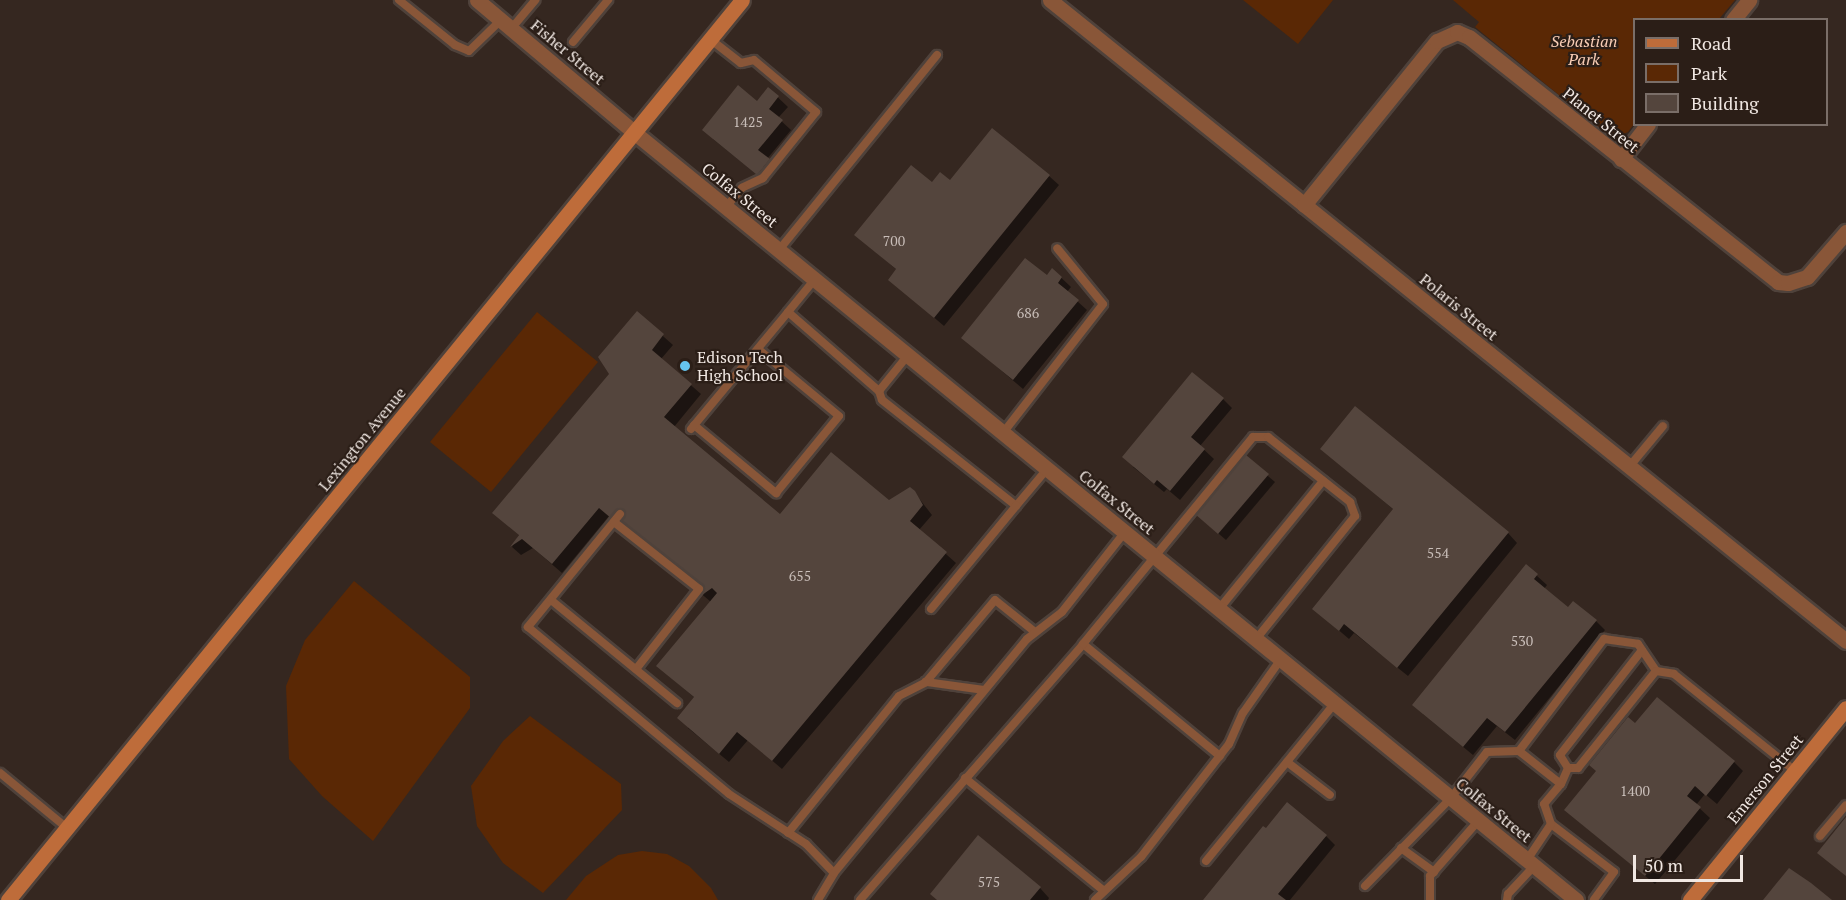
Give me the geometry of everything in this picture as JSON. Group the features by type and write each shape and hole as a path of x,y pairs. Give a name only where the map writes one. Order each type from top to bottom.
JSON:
{"main road":[{"name":"Lexington Avenue","path":"8,900 742,0"},
{"name":"Emerson Street","path":"1690,900 1795,771 1844,716"}],"street":[{"name":"Fisher Street","path":"477,0 635,133"},
{"name":"Polaris Street","path":"1050,0 1846,641"},
{"path":"1735,18 1749,0"},
{"name":"Planet Street","path":"1304,205 1437,41 1457,32 1468,37 1778,282 1788,283 1807,277 1846,232"},
{"path":"1620,159 1646,126"},
{"name":"Colfax Street","path":"635,133 1576,900"}],"lane":[{"path":"399,0 455,45 469,51 535,0"},
{"path":"573,42 608,0"},
{"path":"710,39 741,63 754,60 816,112 763,178 742,188 726,207"},
{"path":"779,250 937,55"},
{"path":"1003,433 1103,304 1058,248"},
{"path":"758,349 839,416 776,493 692,427 815,279"},
{"path":"788,312 879,391 882,400 1016,506"},
{"path":"879,391 908,355"},
{"path":"1629,467 1663,426"},
{"path":"860,900 1083,644 1253,436 1268,437 1350,502 1356,516 1256,639"},
{"path":"931,609 1047,469"},
{"path":"1219,609 1323,481"},
{"path":"620,514 528,627 729,794 806,844 834,873"},
{"path":"614,522 699,589 636,669"},
{"path":"818,900 834,873 984,690 1027,639 1062,612 1125,532"},
{"path":"550,600 678,703"},
{"path":"788,833 899,696 926,682 994,600 1035,632"},
{"path":"1519,751 1604,639 1638,644 1656,671 1674,674 1795,771"},
{"path":"1083,644 1220,756"},
{"path":"1568,768 1560,755 1642,651"},
{"path":"1095,900 1141,857 1220,756 1229,744 1242,713 1281,659"},
{"path":"1568,768 1578,768 1656,671"},
{"path":"926,682 984,690"},
{"path":"1206,861 1335,703"},
{"path":"1365,886 1451,798 1487,752 1519,751 1561,784"},
{"path":"1287,762 1330,795"},
{"path":"1568,768 1561,784 1544,804 1551,824 1614,872 1594,900"},
{"path":"0,772 67,828"},
{"path":"966,778 1104,891"},
{"path":"1820,836 1846,805"},
{"path":"1430,900 1430,876 1479,820"},
{"path":"1507,900 1508,894 1530,863 1551,824"},
{"path":"1401,848 1434,872"}],"green space":[{"path":"1243,0 1333,0 1298,44"},
{"name":"Sebastian Park","path":"1453,0 1735,0 1720,18 1633,18 1633,125 1628,132 1617,137 1606,133 1475,27 1479,22"},
{"path":"537,312 598,362 491,492 430,442"},
{"path":"354,581 470,677 470,708 373,841 322,796 289,759 286,686 305,640"},
{"path":"530,716 621,784 622,810 543,893 503,863 477,826 471,786 503,741"},
{"path":"642,851 667,854 689,866 711,888 718,900 566,900 586,876 618,855"}],"building":[{"path":"738,85 757,101 768,87 779,96 769,109 783,120 758,150 770,159 757,175 702,130"},
{"path":"992,128 1050,175 934,318 888,280 896,269 854,235 911,165 932,182 940,172 950,180"},
{"path":"1025,258 1047,275 1052,268 1062,277 1058,283 1079,300 1013,380 961,338"},
{"path":"637,311 664,334 652,350 692,384 664,417 780,514 831,452 889,500 910,487 915,491 923,505 910,521 947,552 772,761 737,732 719,754 677,718 694,697 656,666 717,593 712,588 702,595 599,508 552,564 522,539 510,547 519,535 492,513 609,374 598,357"},
{"path":"1192,372 1224,398 1191,437 1205,449 1170,491 1157,480 1154,484 1122,457"},
{"path":"1355,406 1509,532 1397,668 1344,624 1339,631 1312,609 1393,509 1320,449"},
{"path":"1246,455 1269,474 1218,534 1195,514"},
{"path":"1526,564 1538,574 1534,579 1568,607 1573,601 1597,620 1505,732 1487,718 1463,747 1412,705"},
{"path":"1657,697 1735,761 1706,796 1695,786 1687,796 1701,807 1645,876 1564,810 1596,771 1589,765 1628,717 1635,723"},
{"path":"1287,802 1327,835 1278,894 1286,900 1203,900 1263,826 1266,828"},
{"path":"1846,817 1846,876 1817,853"},
{"path":"978,835 1041,887 1030,900 937,900 930,894"},
{"path":"1789,868 1811,883 1832,900 1763,900"}],"place":[{"name":"Edison Tech High School","path":"685,366"}]}
